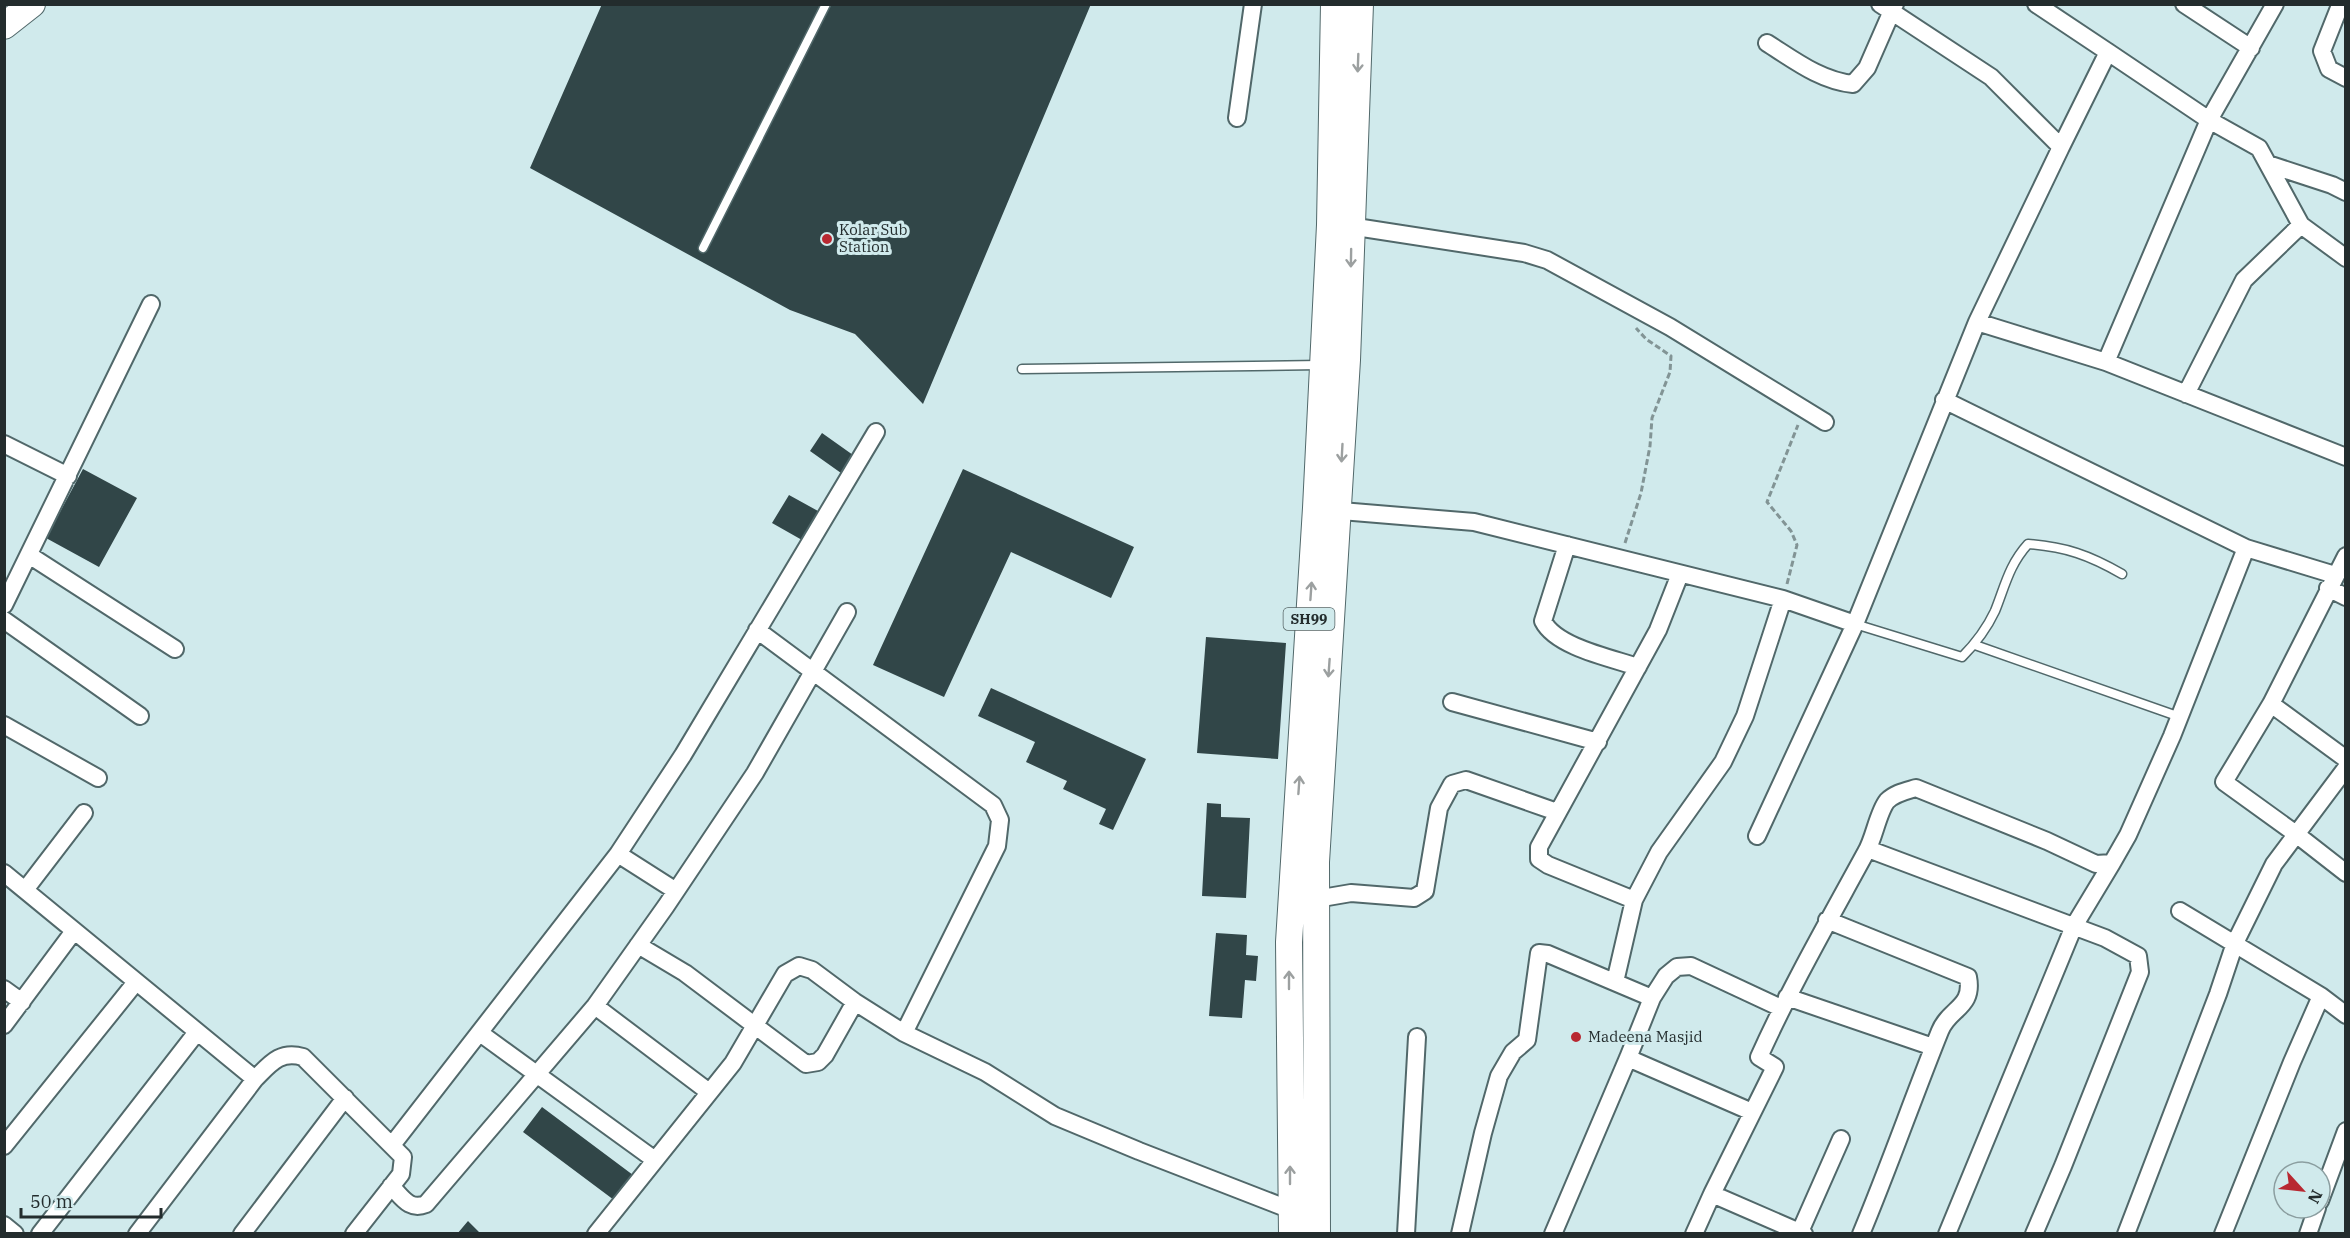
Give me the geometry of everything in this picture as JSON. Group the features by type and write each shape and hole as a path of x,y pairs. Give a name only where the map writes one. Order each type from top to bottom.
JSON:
{"main road":[{"path":"4,26 32,4"},
{"name":"SH99","path":"1291,1222 1289,942 1327,510 1323,365 1341,225 1334,4"},
{"name":"SH99","path":"1317,1233 1316,862 1327,510 1341,225 1360,4"}],"street":[{"path":"1237,118 1253,4"},
{"path":"2036,4 2209,120 2259,148 2301,225 2346,258"},
{"path":"2184,4 2251,48"},
{"path":"2106,362 2209,120 2275,4"},
{"path":"2343,4 2339,8 2322,51 2329,69 2346,78"},
{"path":"1767,43 1812,71 1838,83 1853,84 1867,68 1889,7 1991,77 2061,147"},
{"path":"1758,836 1855,624 1977,322 2108,52"},
{"path":"2268,164 2332,185 2346,192"},
{"path":"1341,225 1524,253 1547,260 1640,311 1825,422"},
{"path":"2186,394 2244,280 2301,225"},
{"path":"4,605 151,304"},
{"path":"1977,322 2106,362 2346,457"},
{"path":"1944,400 2246,548 2332,581 2346,597"},
{"path":"392,1145 618,854 683,755 876,432"},
{"path":"4,444 68,476"},
{"path":"1327,510 1474,522 1783,599 1855,624"},
{"path":"1567,546 1543,621 1546,628 1564,642 1638,667"},
{"path":"1947,1233 2074,926 2128,836 2180,717 2246,548"},
{"path":"29,555 175,649"},
{"path":"2346,556 2271,704 2224,782 2346,873"},
{"path":"1634,900 1539,860 1539,847 1658,630 1680,574"},
{"path":"1614,982 1634,900 1659,852 1723,762 1745,716 1783,599"},
{"path":"391,1186 410,1206 418,1208 426,1204 595,1006 755,773 847,612"},
{"path":"4,620 140,716"},
{"path":"757,630 993,805 1000,820 997,846 904,1033"},
{"path":"1452,702 1598,742"},
{"path":"2271,704 2346,759"},
{"path":"4,724 98,778"},
{"path":"2126,1233 2218,994 2235,943 2274,864 2346,768"},
{"path":"1316,898 1351,893 1414,898 1425,891 1439,808 1452,784 1466,780 1557,812"},
{"path":"1694,1233 1775,1067 1759,1057 1784,1002 1868,849 1886,802 1899,792 1916,788 2047,841 2096,864 2112,863"},
{"path":"25,890 84,813"},
{"path":"1868,849 2074,926 2104,938 2138,956 2140,972 2034,1233"},
{"path":"618,854 676,891"},
{"path":"4,873 255,1079"},
{"path":"2180,911 2321,996 2346,1015"},
{"path":"1827,920 1968,977 1969,997 1941,1027 1861,1233"},
{"path":"4,1025 75,931"},
{"path":"638,945 685,973 806,1064 818,1062 825,1055 855,1002"},
{"path":"1460,1233 1482,1133 1499,1076 1513,1052 1527,1040 1539,953 1548,954 1652,998"},
{"path":"596,1233 733,1063 785,974 799,966 812,970 855,1002 904,1033 985,1072 1055,1116 1268,1203 1291,1222"},
{"path":"1553,1233 1652,998 1666,976 1677,967 1691,966 1784,1002 1934,1047"},
{"path":"4,1146 136,982"},
{"path":"4,988 22,1002"},
{"path":"2223,1233 2321,996"},
{"path":"595,1006 709,1092"},
{"path":"40,1233 197,1032"},
{"path":"480,1033 655,1160"},
{"path":"1406,1233 1417,1037"},
{"path":"137,1233 255,1079 275,1059 292,1054 303,1057 403,1157 400,1174 354,1233"},
{"path":"1628,1058 1752,1112"},
{"path":"242,1233 345,1098"},
{"path":"2332,1169 2346,1131"},
{"path":"1712,1194 1801,1233 1841,1139"},
{"path":"4,1225 15,1233"}],"lane":[{"path":"703,248 826,4"},
{"path":"1022,369 1323,365"},
{"path":"1855,624 1933,650 1962,657 1975,645 1994,614 2016,558 2028,544 2072,550 2095,558 2122,574"},
{"path":"1975,645 2180,717"}],"path":[{"path":"1620,559 1641,493 1650,446 1652,418 1670,372 1671,356 1637,331 1636,321 1640,311"},
{"path":"1783,599 1797,545 1791,531 1767,502 1793,440 1803,409"}],"building":[{"name":"Kolar Sub Station","path":"602,4 1091,4 923,404 855,334 790,310 530,168"},
{"path":"822,433 853,455 841,473 810,451"},
{"path":"83,469 137,498 99,567 46,538"},
{"path":"963,469 1134,547 1111,598 1011,552 944,697 873,665"},
{"path":"789,495 818,511 802,540 772,523"},
{"path":"1206,637 1286,643 1278,759 1197,753"},
{"path":"991,688 1146,759 1113,830 1099,824 1106,809 1063,789 1067,781 1026,762 1035,742 978,716"},
{"path":"1207,803 1221,804 1221,817 1250,818 1246,898 1202,896"},
{"path":"1216,933 1247,935 1246,955 1258,956 1256,981 1245,980 1242,1018 1209,1016"},
{"path":"542,1107 633,1175 614,1200 523,1132"},
{"path":"468,1221 481,1234 457,1234"}],"place":[{"name":"Kolar Sub Station","path":"827,239"},
{"name":"Madeena Masjid","path":"1576,1037"}]}
